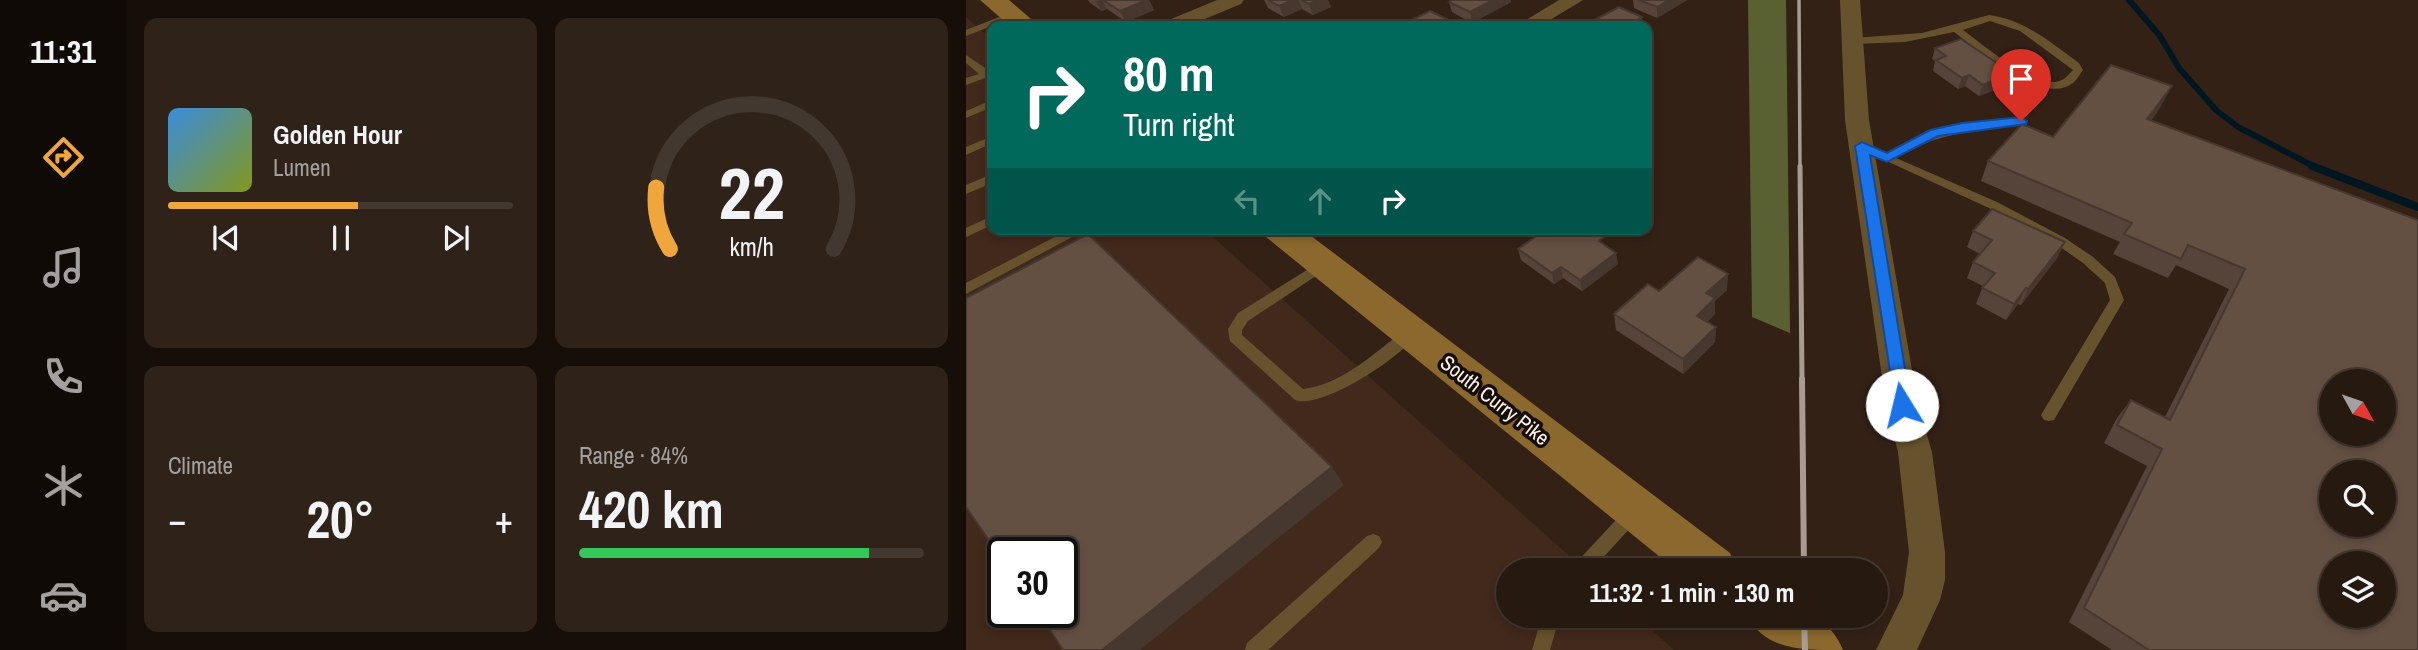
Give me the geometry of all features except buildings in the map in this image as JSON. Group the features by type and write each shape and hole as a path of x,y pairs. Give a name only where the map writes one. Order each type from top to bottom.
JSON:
{"main road":[{"name":"South Curry Pike","path":"1286,235 1697,558"},
{"path":"1788,628 1816,650"}],"street":[{"path":"1183,21 1234,0"},
{"path":"1535,21 1573,0"},
{"path":"1850,0 1853,41 1875,152 1902,405 1915,452 1927,552 1926,580 1921,600 1896,650"}],"lane":[{"path":"994,21 1010,14"},
{"path":"1853,41 1892,42 1956,30 1989,19 2008,21 2075,65 2078,70 2076,76 2056,86 2035,82 1956,30"},
{"path":"966,33 987,24"},
{"path":"966,58 987,74"},
{"path":"966,82 987,77"},
{"path":"966,115 987,105"},
{"path":"1875,152 1962,127 2021,121"},
{"path":"966,150 987,141"},
{"path":"1875,152 2048,235 2112,282 2117,300 2049,415"},
{"path":"966,190 987,180"},
{"path":"966,233 987,222"},
{"path":"966,289 1070,235"},
{"path":"1323,265 1243,317 1235,329 1236,337 1300,396 1315,396 1333,388 1412,333"},
{"path":"1592,558 1634,510"},
{"path":"1254,650 1373,542"},
{"path":"1541,650 1547,628"}],"shaded area":[{"path":"966,17 987,36 987,235 1211,235 1572,558 1496,558 1496,628 1649,628 1674,650 966,650"}],"green space":[{"path":"1748,0 1786,0 1790,333 1752,317"}],"waterway":[{"path":"2129,0 2160,36 2179,68 2216,110 2238,127 2317,168"},
{"path":"2312,166 2317,168"},
{"path":"2317,168 2418,207"}],"railway":[{"path":"1799,0 1800,168"},
{"path":"1800,166 1802,380"},
{"path":"1802,379 1804,558"},
{"path":"1804,628 1805,650"}],"route":[{"path":"1902,405 1862,146 1887,158 1912,142 1934,133 1962,127 2021,121"}]}
